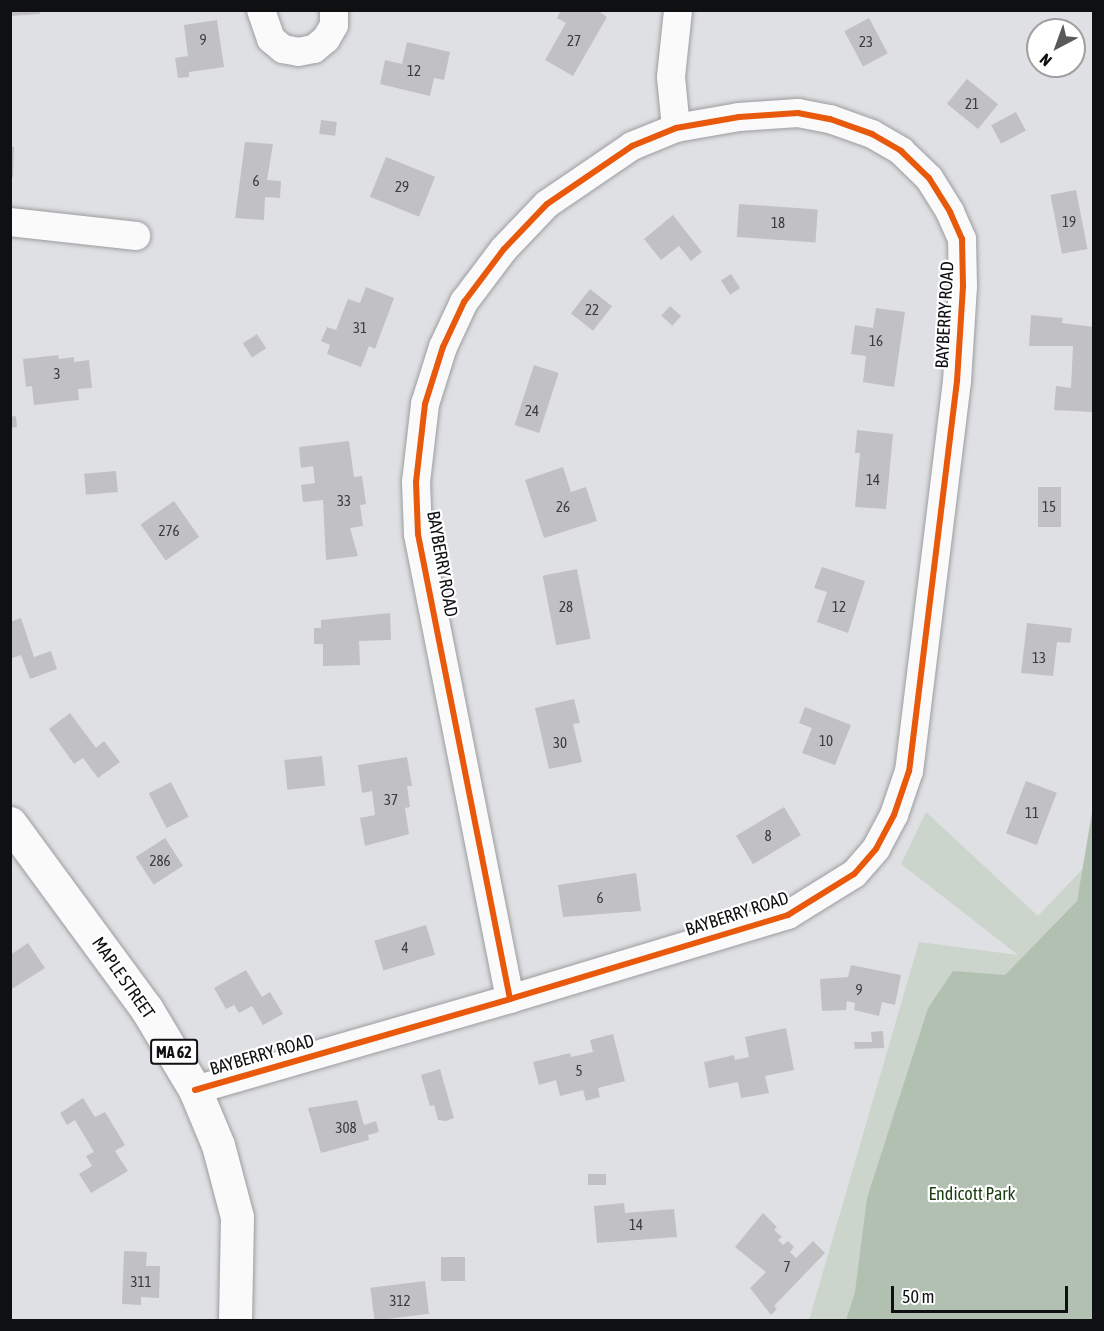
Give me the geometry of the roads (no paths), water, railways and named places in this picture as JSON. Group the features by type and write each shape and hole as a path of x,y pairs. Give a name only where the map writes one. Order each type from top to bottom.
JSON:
{"main road":[{"name":"MAPLE STREET","path":"10,824 146,1008 195,1090 218,1145 237,1217 235,1320"}],"street":[{"path":"261,10 271,39 283,49 298,52 314,49 326,39 334,25 334,10"},
{"path":"676,128 671,77 678,10"},
{"name":"BAYBERRY ROAD","path":"195,1090 510,999 788,915 854,874 876,849 909,771 957,381 963,286 962,239 929,178 901,151 872,135 830,119 798,113 739,117 676,128 632,146 584,176 546,204 504,249 464,302 443,347 425,404 416,482 418,534 510,999"},
{"path":"10,222 136,236"}],"park label":[{"name":"Endicott Park","path":"972,1194"}]}
